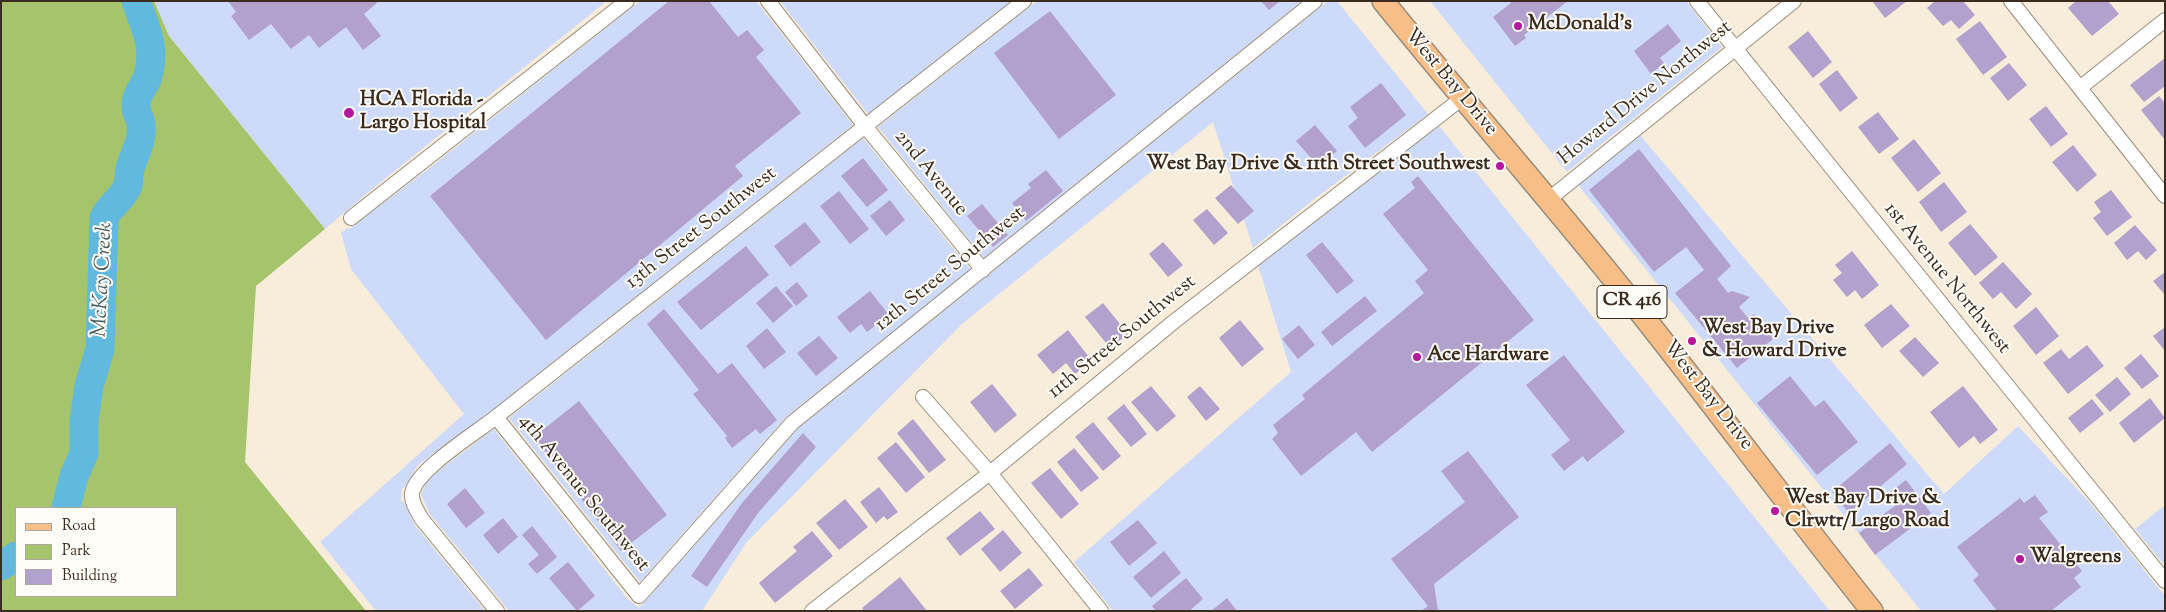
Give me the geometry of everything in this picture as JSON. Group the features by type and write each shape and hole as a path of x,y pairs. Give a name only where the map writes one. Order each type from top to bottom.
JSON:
{"main road":[{"name":"West Bay Drive","path":"1383,1 1461,99 1548,200 1717,409 1872,611"}],"street":[{"path":"351,218 627,1"},
{"name":"2nd Avenue","path":"768,1 865,126 983,270"},
{"name":"13th Street Southwest","path":"497,611 421,518 413,504 412,494 423,472 496,418 1024,1"},
{"name":"12th Street Southwest","path":"639,596 792,423 1315,1"},
{"name":"1st Avenue Northwest","path":"1697,1 2165,581"},
{"name":"Howard Drive Northwest","path":"1548,200 1794,1"},
{"path":"2011,1 2165,196"},
{"path":"2081,88 2165,20"},
{"name":"11th Street Southwest","path":"820,608 990,473 1176,320 1461,99"},
{"path":"923,397 990,473 1101,611"},
{"name":"4th Avenue Southwest","path":"496,418 639,596"}],"shaded area":[{"name":"HCA Florida - Largo Hospital","path":"154,1 607,1 325,229 169,36"},
{"path":"640,1 756,1 853,125 491,411 418,465 405,487 402,488 401,501 404,502 414,524 485,611 376,611 320,542 464,414 351,269 341,233 347,228 349,229 432,166"},
{"path":"780,1 1011,1 868,114"},
{"path":"1037,1 1302,1 984,258 878,127"},
{"path":"1328,1 1337,1 1428,114 1317,197 1253,248 1213,122 963,323 746,543 702,611 509,611 429,513 421,494 429,478 494,429 627,598 639,608 798,428"},
{"path":"1430,1 1686,1 1722,47 1567,172"},
{"path":"1439,126 1830,611 1113,611 1074,562 1291,372 1258,265 1327,210"},
{"path":"1640,135 1944,494 2018,426 2091,504 2165,596 2165,611 1921,611 1578,185"},
{"path":"863,138 971,270 786,417 640,582 509,418"},
{"path":"2165,505 2165,566 2135,529"}],"green space":[{"path":"1,1 154,1 169,36 325,229 256,286 245,462 366,611 1,611"}],"building":[{"path":"228,1 379,1 364,14 381,36 363,50 346,27 319,48 309,35 291,49 271,24 249,40 231,16 236,12"},
{"path":"669,1 709,1 738,37 747,30 764,50 756,57 801,113 735,166 743,176 546,340 430,196"},
{"path":"1261,1 1280,1 1269,10"},
{"name":"McDonald's","path":"1510,1 1568,1 1524,35 1526,38 1515,46 1493,17 1511,3"},
{"path":"1872,1 1907,1 1885,18"},
{"path":"1935,1 1963,1 1975,15 1959,29 1951,20 1943,26 1927,8"},
{"path":"2076,1 2108,1 2119,14 2092,36 2068,8"},
{"path":"1050,11 1116,95 1059,139 994,53"},
{"path":"1980,21 2007,57 1983,75 1956,39"},
{"path":"1668,24 1681,41 1660,58 1664,63 1651,74 1634,51"},
{"path":"1808,31 1832,62 1813,78 1788,47"},
{"path":"2165,58 2165,86 2144,102 2130,85"},
{"path":"2009,63 2027,85 2008,101 1990,78"},
{"path":"1837,70 1858,98 1840,112 1819,84"},
{"path":"1381,83 1406,115 1365,148 1348,126 1358,118 1350,107"},
{"path":"2159,96 2165,103 2165,140 2141,110"},
{"path":"2046,106 2068,134 2051,147 2029,119"},
{"path":"1878,112 1899,139 1879,154 1858,127"},
{"path":"1315,125 1337,151 1319,167 1296,141"},
{"path":"1914,139 1941,173 1918,192 1891,158"},
{"path":"2073,145 2097,175 2077,192 2052,162"},
{"path":"1639,149 1731,266 1717,279 1728,293 1732,291 1750,297 1739,307 1748,318 1754,314 1773,339 1737,368 1675,293 1704,270 1686,247 1654,272 1589,190"},
{"path":"863,158 888,190 867,207 841,176"},
{"path":"1046,170 1063,191 1026,221 1012,203 1031,188 1028,184"},
{"name":"Ace Hardware","path":"1418,176 1534,320 1372,452 1356,432 1301,476 1272,439 1278,433 1273,425 1305,399 1302,395 1424,293 1415,281 1428,270 1383,214 1415,188 1411,182"},
{"path":"1944,182 1967,212 1941,232 1919,202"},
{"path":"1231,185 1254,211 1238,224 1215,198"},
{"path":"2111,190 2132,217 2107,236 2093,218 2101,212 2094,202"},
{"path":"839,191 869,229 850,244 820,206"},
{"path":"890,200 905,220 886,236 870,216"},
{"path":"982,204 1008,235 993,247 967,216"},
{"path":"1207,209 1228,233 1214,245 1193,220"},
{"path":"805,222 821,242 790,267 774,246"},
{"path":"1970,224 1998,257 1975,276 1948,243"},
{"path":"2135,225 2157,250 2146,260 2138,251 2127,260 2114,243"},
{"path":"1163,242 1183,265 1168,277 1149,254"},
{"path":"1322,242 1354,281 1337,294 1306,255"},
{"path":"746,246 769,275 701,330 677,302"},
{"path":"1852,251 1879,285 1862,299 1855,290 1847,297 1833,280 1842,273 1835,265"},
{"path":"2003,262 2032,294 2016,309 2001,292 1993,299 1979,283"},
{"path":"2165,272 2165,295 2153,281"},
{"path":"797,282 808,296 796,306 785,292"},
{"path":"776,286 793,306 773,323 756,303"},
{"path":"870,291 889,315 867,332 861,324 850,333 837,317"},
{"path":"1365,296 1377,311 1332,346 1321,332"},
{"path":"1103,303 1128,334 1110,348 1085,317"},
{"path":"1891,304 1910,326 1882,348 1864,325"},
{"path":"2036,307 2059,336 2036,355 2013,326"},
{"path":"664,309 718,374 732,363 777,420 760,434 756,429 732,448 725,438 727,436 693,394 699,390 647,324"},
{"path":"1240,320 1264,349 1242,367 1219,338"},
{"path":"1299,325 1315,345 1298,359 1282,339"},
{"path":"2165,327 2165,351 2153,336"},
{"path":"767,328 786,352 764,369 746,346"},
{"path":"1068,330 1092,361 1075,374 1066,363 1053,374 1037,355"},
{"path":"819,336 838,358 816,376 797,353"},
{"path":"1915,337 1939,363 1923,377 1899,351"},
{"path":"2087,345 2104,366 2068,394 2043,363 2061,349 2069,359"},
{"path":"2141,354 2159,376 2142,389 2124,368"},
{"path":"1564,355 1625,432 1587,462 1583,456 1564,471 1551,455 1570,440 1526,385"},
{"path":"1790,376 1815,407 1824,400 1858,442 1817,475 1757,403"},
{"path":"2117,377 2131,394 2110,412 2095,395"},
{"path":"992,384 1017,415 995,433 970,402"},
{"path":"1151,386 1176,416 1157,432 1131,402"},
{"path":"1200,386 1220,409 1206,421 1187,397"},
{"path":"1963,386 1998,430 1980,444 1974,436 1959,448 1930,412"},
{"path":"2150,398 2165,418 2134,443 2119,423"},
{"path":"2092,399 2104,414 2080,433 2068,418"},
{"path":"579,401 667,515 621,551 534,437"},
{"path":"1124,404 1147,434 1131,447 1107,418"},
{"path":"913,419 946,460 929,473 897,433"},
{"path":"1093,422 1121,456 1103,471 1075,437"},
{"path":"803,433 816,447 758,513 707,587 691,576 742,503"},
{"path":"896,442 925,477 906,493 877,458"},
{"path":"1890,443 1907,464 1849,513 1832,492"},
{"path":"1074,448 1099,478 1081,492 1057,462"},
{"path":"1468,451 1519,517 1434,584 1438,611 1421,611 1428,606 1391,559 1465,502 1441,471"},
{"path":"1050,468 1079,504 1061,519 1031,483"},
{"path":"1906,480 1931,513 1875,555 1859,533 1896,505 1888,494"},
{"path":"879,487 898,512 887,520 884,516 876,523 860,502"},
{"path":"465,488 485,513 466,528 447,504"},
{"name":"Walgreens","path":"2035,495 2048,512 2039,518 2082,571 2074,578 2081,587 2051,611 1997,611 1973,580 1979,575 1957,547 2020,498 2024,503"},
{"path":"845,499 868,527 839,550 816,523"},
{"path":"980,511 995,529 960,556 946,538"},
{"path":"503,518 518,537 498,554 483,535"},
{"path":"1138,520 1157,543 1129,566 1110,542"},
{"path":"532,526 557,557 537,574 528,564 539,555 522,535"},
{"path":"1003,530 1022,553 1000,572 981,549"},
{"path":"812,531 833,556 775,603 759,583 797,551 793,547"},
{"path":"1164,551 1181,573 1151,598 1133,577"},
{"path":"568,562 595,596 577,611 549,578"},
{"path":"1029,568 1043,585 1015,609 1000,591"},
{"path":"900,577 927,611 864,611 862,608"},
{"path":"1186,578 1203,599 1189,611 1156,611 1152,606"},
{"path":"1227,598 1237,611 1211,611"}],"waterway":[{"name":"McKay Creek","path":"66,507 74,476 84,453 84,421 89,386 100,349 104,218 126,190 130,169 141,137 141,123 136,103 147,79 150,68 151,48 147,30 136,1"},
{"name":"McKay Creek","path":"1,566 15,557"}],"place":[{"name":"McDonald's","path":"1518,26"},
{"name":"HCA Florida - Largo Hospital","path":"349,113"},
{"name":"West Bay Drive & 11th Street Southwest","path":"1500,166"},
{"name":"West Bay Drive & Howard Drive","path":"1692,341"},
{"name":"Ace Hardware","path":"1417,357"},
{"name":"West Bay Drive & Clrwtr/Largo Road","path":"1775,511"},
{"name":"Walgreens","path":"2020,559"}]}
